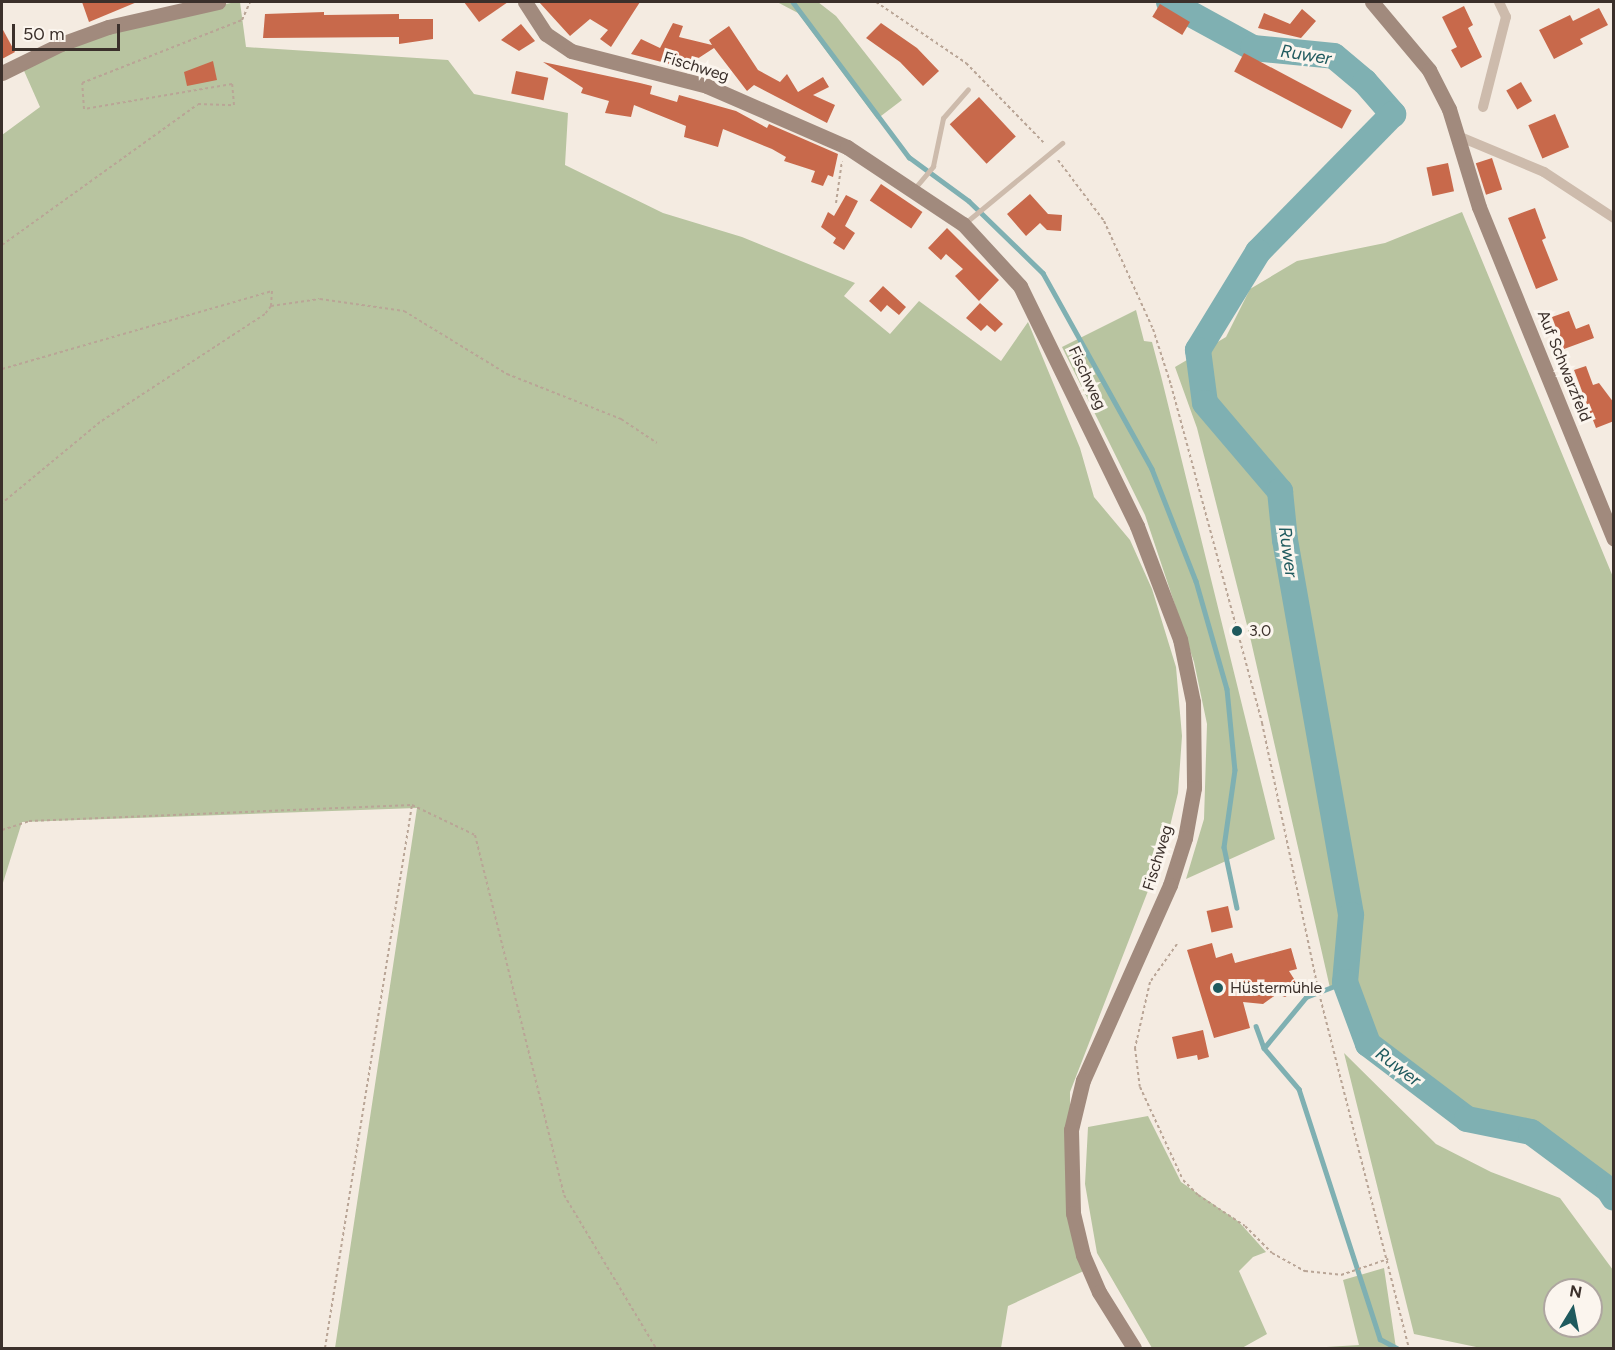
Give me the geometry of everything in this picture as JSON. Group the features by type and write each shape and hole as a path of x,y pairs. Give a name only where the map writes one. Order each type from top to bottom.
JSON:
{"main road":[{"path":"2,73 61,44 108,27 218,2"},
{"name":"Fischweg","path":"525,2 546,34 571,51 707,86 847,147 914,189 963,224 1020,286 1063,369 1156,572 1180,639 1193,702 1194,788 1185,838 1158,915 1083,1080 1071,1130 1073,1213 1083,1255 1100,1292 1134,1348"},
{"name":"Auf Schwarzfeld","path":"1372,2 1429,70 1458,136 1479,207 1614,539"}],"street":[{"path":"1483,107 1506,17 1499,2"},
{"path":"1458,136 1544,172 1614,218"}],"lane":[{"path":"914,189 933,166 943,118 968,89"},
{"path":"963,224 1062,143"}],"path":[{"path":"2,245 198,104 234,105 232,84 84,109 82,83 242,20 250,2"},
{"path":"876,2 966,63 1051,150 1104,221 1156,340 1262,723 1319,993 1409,1348"},
{"path":"836,203 838,170 847,147"},
{"path":"2,369 267,291 272,291 272,306"},
{"path":"2,503 100,422 246,328 272,306 320,299 404,311 507,374 621,419 657,443"},
{"path":"2,830 29,821 412,805 476,835 564,1195 656,1348"},
{"path":"326,1348 412,805"},
{"path":"1177,944 1150,982 1135,1048 1140,1087 1176,1169 1197,1195 1234,1217 1290,1264 1322,1275 1353,1273 1388,1259"}],"green space":[{"path":"240,2 246,47 448,60 474,94 568,113 565,165 663,213 742,237 855,283 844,296 890,334 919,301 1001,361 1028,322 1080,448 1094,497 1130,540 1152,589 1176,667 1182,736 1178,793 1165,847 1070,1092 1070,1182 1088,1269 1008,1306 1001,1348 335,1348 417,808 22,822 2,886 2,135 40,107 21,64 107,27"},
{"path":"777,2 818,2 836,16 902,100 877,119 798,13"},
{"path":"1462,212 1613,577 1613,1198 1609,1190 1531,1132 1467,1119 1368,1044 1345,983 1330,988 1251,641 1197,428 1175,367 1226,337 1250,289 1297,261 1385,243"},
{"path":"1136,310 1144,341 1152,342 1161,376 1275,839 1186,879 1204,819 1207,724 1194,662 1145,515 1062,347"},
{"path":"1344,1053 1436,1144 1491,1172 1560,1198 1613,1270 1613,1348 1481,1348 1414,1334"},
{"path":"1148,1116 1181,1182 1239,1222 1266,1252 1253,1257 1239,1271 1267,1334 1242,1348 1152,1348 1097,1253 1085,1184 1088,1127"},
{"path":"1384,1268 1396,1348 1310,1348 1359,1345 1343,1280"}],"building":[{"path":"82,2 137,2 89,22"},
{"path":"464,2 508,2 479,22"},
{"path":"539,2 640,2 611,47 600,39 608,30 590,19 570,36"},
{"path":"1160,4 1190,22 1182,35 1152,17"},
{"path":"1464,6 1473,25 1468,28 1482,57 1461,68 1451,50 1457,47 1442,17"},
{"path":"1599,8 1608,25 1580,39 1583,44 1554,59 1539,30 1570,15 1573,21"},
{"path":"1302,9 1316,21 1301,38 1258,28 1264,13 1290,24"},
{"path":"324,12 324,15 399,14 399,19 433,19 433,39 399,44 399,37 263,38 265,14"},
{"path":"673,23 683,26 679,37 712,45 709,40 729,26 758,70 780,82 787,74 798,92 823,77 829,87 813,95 835,105 827,123 754,85 747,91 714,48 694,61 692,70 631,54 641,39 660,48"},
{"path":"881,23 917,48 939,71 923,86 900,62 866,38"},
{"path":"521,24 535,41 519,51 501,40"},
{"path":"2,28 15,52 2,59"},
{"path":"1244,53 1352,110 1342,129 1234,72"},
{"path":"213,61 217,80 187,86 184,72"},
{"path":"543,62 652,86 650,94 677,102 679,95 736,111 767,128 769,124 838,154 833,177 828,175 823,186 811,182 815,171 784,161 786,157 772,149 723,129 718,147 684,137 686,126 634,105 631,117 605,113 609,101 581,93 583,88"},
{"path":"516,71 548,78 543,100 511,93"},
{"path":"1521,82 1532,101 1517,110 1506,90"},
{"path":"979,97 1016,136 987,164 950,124"},
{"path":"1555,114 1569,147 1542,158 1528,125"},
{"path":"1492,158 1502,189 1486,195 1476,163"},
{"path":"1448,163 1454,191 1433,196 1426,168"},
{"path":"881,184 922,212 911,229 870,201"},
{"path":"1030,194 1048,214 1062,215 1061,231 1047,230 1040,223 1026,236 1007,214"},
{"path":"846,195 858,201 845,226 855,233 844,250 833,243 836,238 821,227 828,212 834,216"},
{"path":"1535,208 1546,238 1542,240 1558,280 1536,289 1508,218"},
{"path":"947,228 999,280 979,301 955,276 963,269 946,254 941,260 928,248"},
{"path":"883,286 906,307 899,315 887,305 881,312 869,301"},
{"path":"980,303 1003,324 995,332 987,325 981,331 966,318"},
{"path":"1569,311 1576,329 1589,324 1594,338 1564,349 1552,317"},
{"path":"1586,366 1593,385 1599,383 1614,403 1614,421 1596,428 1574,370"},
{"path":"1228,906 1233,927 1212,932 1207,911"},
{"name":"Hüstermühle","path":"1212,943 1216,958 1232,953 1235,963 1291,948 1297,969 1289,971 1296,982 1295,991 1285,997 1277,994 1263,1004 1243,1002 1250,1028 1214,1038 1187,950"},
{"path":"1203,1030 1209,1057 1198,1060 1197,1055 1177,1059 1172,1037"}],"waterway":[{"path":"793,2 909,157 969,201 1043,273 1152,469 1196,581 1227,689 1235,770 1224,847 1237,908"},
{"name":"Ruwer","path":"1169,2 1253,48 1334,56 1365,82 1393,114 1258,252 1198,350 1205,403 1280,491 1285,540 1351,915 1345,982 1368,1044 1467,1119 1531,1132 1609,1190 1614,1198"},
{"path":"1264,1048 1306,997 1345,982"},
{"path":"1256,1026 1264,1048 1299,1089 1380,1339 1397,1348"}],"place":[{"name":"3.0","path":"1237,631"},
{"name":"Hüstermühle","path":"1218,988"}]}
